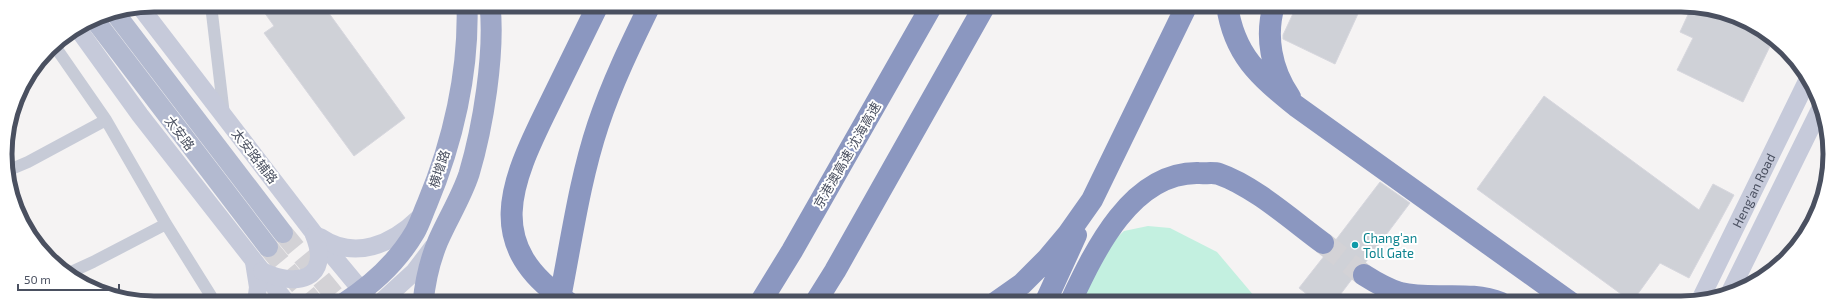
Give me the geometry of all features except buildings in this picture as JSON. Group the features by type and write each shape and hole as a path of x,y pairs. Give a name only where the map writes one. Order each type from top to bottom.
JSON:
{"highway":[{"name":"横增路","path":"368,296 382,273 399,254 415,232 443,162 464,73 467,12"},
{"path":"424,296 430,266 439,240 456,207 469,174 480,128 489,74 492,19 491,12"},
{"path":"559,296 550,290 533,273 521,254 513,229 511,207 516,184 528,148 595,12"},
{"path":"560,296 586,167 598,126 613,84 647,12"},
{"name":"京港澳高速 沈海高速","path":"764,296 792,251 928,12"},
{"path":"819,296 835,271 981,12"},
{"path":"1048,296 1092,200 1184,12"},
{"path":"1229,12 1230,23 1239,45 1250,63 1265,81 1296,106 1561,296"},
{"path":"1272,12 1270,38 1273,60 1280,84 1296,106"},
{"path":"1073,296 1089,262 1116,220 1137,198 1160,181 1187,173 1217,174 1240,183 1323,243"},
{"path":"1005,296 1022,284 1047,259 1068,234 1092,200"},
{"path":"1364,275 1375,282 1400,293 1430,296 1470,296"}],"main road":[{"name":"太安路辅路","path":"144,12 313,232 366,296"},
{"name":"太安路","path":"118,17 283,233"},
{"name":"太安路","path":"98,24 261,260"},
{"path":"81,33 140,115 276,278 286,280 301,279 314,271 319,263 320,254 313,232"},
{"name":"Heng'an Road","path":"1703,294 1806,86"},
{"name":"Heng'an Road","path":"1733,286 1817,115"},
{"path":"313,232 329,243 345,248 365,248 384,243 404,232 422,216"},
{"path":"388,296 414,272 439,240"},
{"path":"257,296 261,260"},
{"path":"261,260 284,296"}],"street":[{"path":"212,12 224,117"},
{"path":"57,50 106,120 166,224 211,296"},
{"path":"13,169 28,162 106,120"},
{"path":"74,271 166,224"}],"green space":[{"path":"1148,226 1170,228 1217,252 1254,296 1082,296 1106,248 1124,231"}],"tunnel":[{"path":"283,233 335,296"},
{"path":"1323,243 1364,275"},
{"path":"268,247 308,296"}],"place":[{"name":"Chang'an Toll Gate","path":"1355,245"}]}
